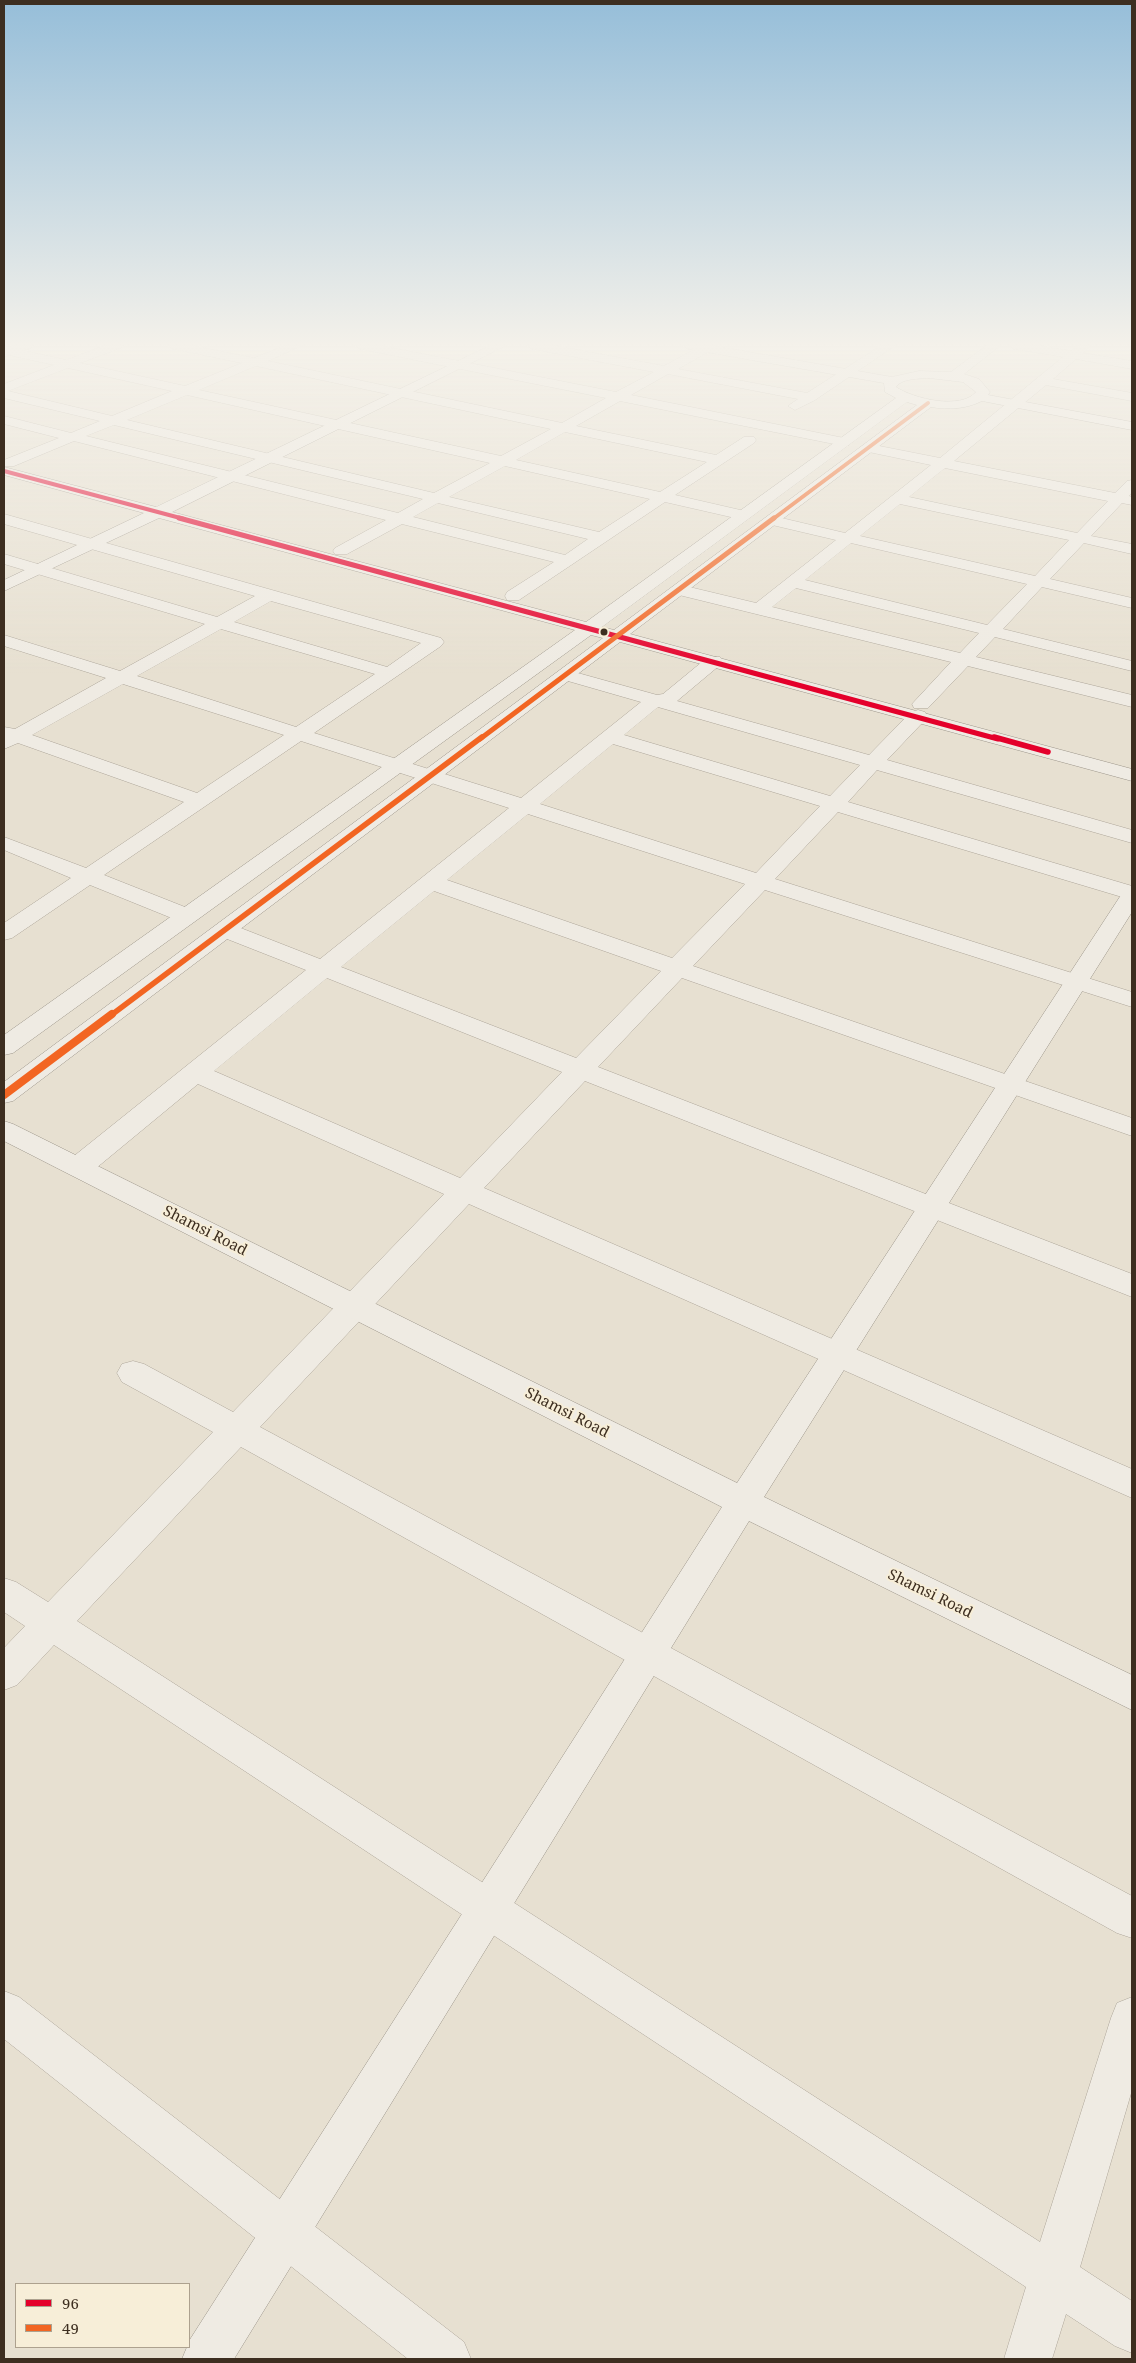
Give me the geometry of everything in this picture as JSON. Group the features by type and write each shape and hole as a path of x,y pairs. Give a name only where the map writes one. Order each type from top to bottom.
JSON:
{"street":[{"path":"6,465 30,455"},
{"path":"142,455 567,560"},
{"path":"258,455 602,538"},
{"path":"4,586 274,455"},
{"path":"477,455 744,515"},
{"path":"342,551 513,455"},
{"path":"697,455 719,460"},
{"path":"513,596 726,455"},
{"path":"4,1046 596,623 826,455"},
{"path":"4,1095 859,455"},
{"path":"904,455 1125,500"},
{"path":"759,609 952,455"},
{"path":"6,465 920,710 1132,774"},
{"path":"4,1674 874,763 991,631 1081,538 1125,500 1132,484"},
{"path":"897,498 1132,549"},
{"path":"166,509 342,551 513,596 596,623"},
{"path":"4,519 435,642 4,933"},
{"path":"773,521 1132,603"},
{"path":"4,559 390,673"},
{"path":"793,582 1132,666"},
{"path":"680,590 1132,701"},
{"path":"8,736 121,678 269,595"},
{"path":"625,631 714,661 1132,760"},
{"path":"4,640 1132,1000"},
{"path":"78,1167 654,700 669,698 714,661"},
{"path":"567,675 1132,837"},
{"path":"8,736 200,801"},
{"path":"206,2359 743,1502 1132,894 609,737"},
{"path":"4,844 187,916"},
{"path":"430,882 1132,1127"},
{"path":"224,930 1132,1286"},
{"path":"195,1073 1132,1484"},
{"name":"Shamsi Road","path":"4,1130 743,1502 1132,1693"},
{"path":"133,1373 1132,1918"},
{"path":"4,1593 1132,2329"},
{"path":"4,2012 447,2359"},
{"path":"1028,2359 1132,2018"}],"transit line":[{"name":"49","path":"4,1095 858,455"},
{"name":"96","path":"4,471 1048,752"}]}
